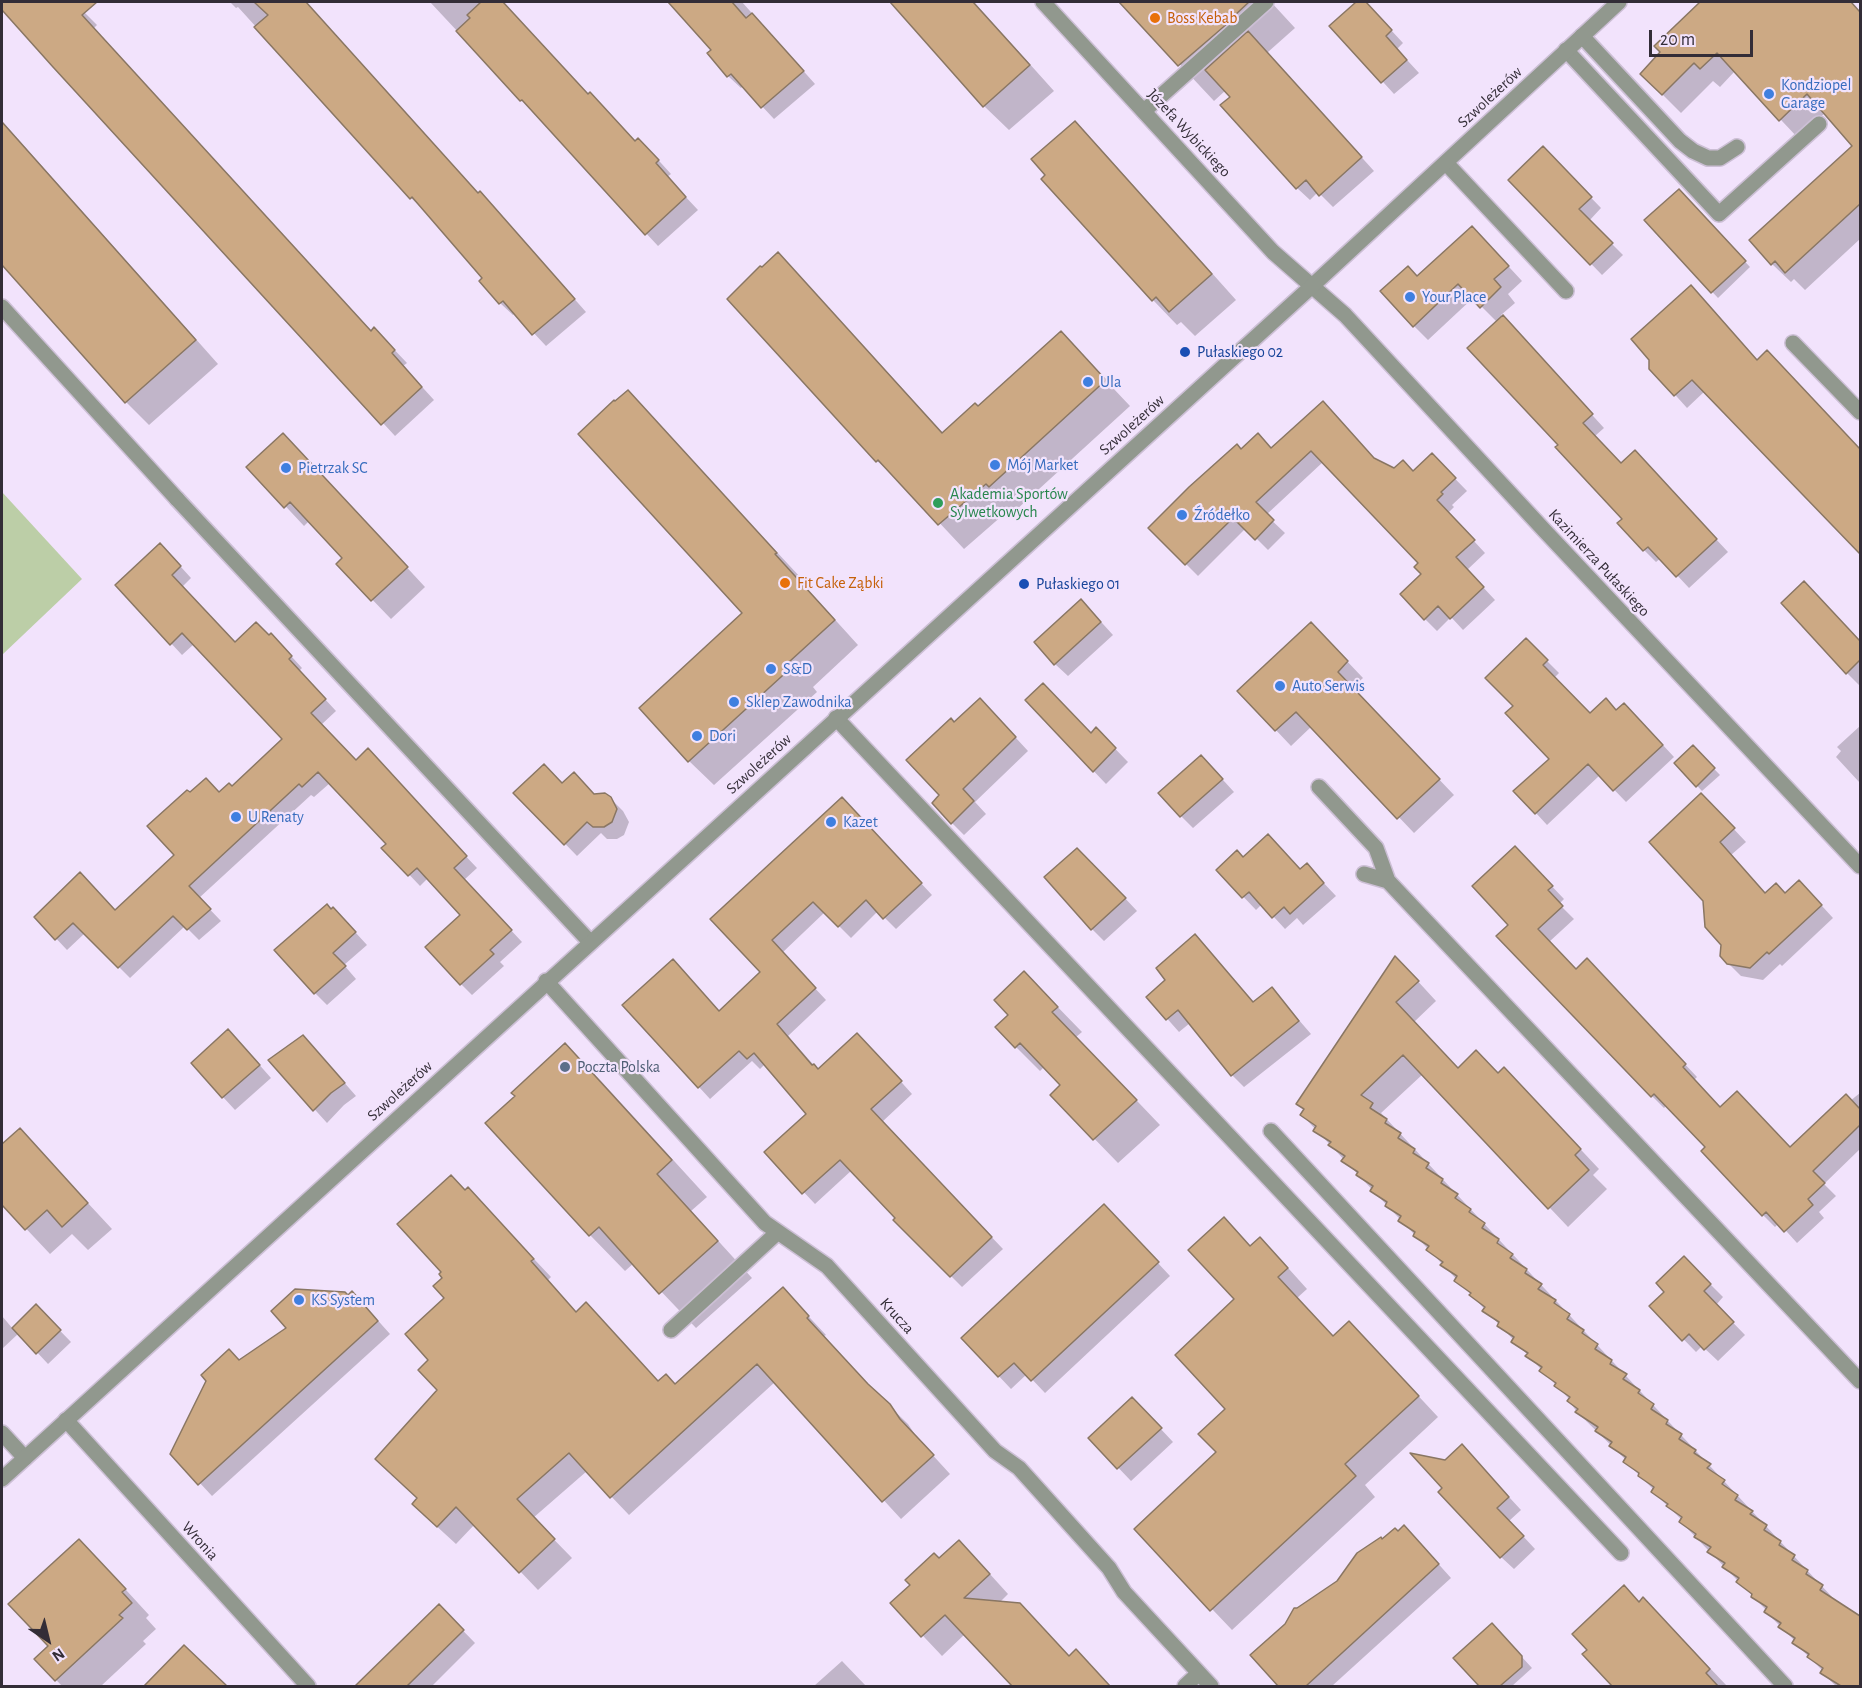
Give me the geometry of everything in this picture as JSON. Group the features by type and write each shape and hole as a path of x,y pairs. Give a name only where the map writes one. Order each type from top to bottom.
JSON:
{"street":[{"name":"Józefa Wybickiego","path":"1043,2 1273,252 1312,286"},
{"path":"1144,111 1266,2"},
{"name":"Szwoleżerów","path":"2,1479 546,981 1312,286 1619,2"},
{"path":"1582,36 1693,152 1708,158 1720,158 1737,147"},
{"path":"1566,51 1719,214 1819,124"},
{"path":"1446,163 1566,291"},
{"name":"Kazimierza Pułaskiego","path":"1312,286 1346,315 1552,539 1860,866"},
{"path":"2,307 177,499 590,942"},
{"path":"1793,343 1860,412"},
{"path":"836,718 1621,1553"},
{"path":"1318,787 1376,848 1388,881 1860,1381"},
{"path":"1364,874 1388,881"},
{"name":"Krucza","path":"546,981 765,1223 827,1266 995,1451 1019,1468 1109,1568 1124,1592 1211,1686"},
{"path":"1271,1131 1785,1686"},
{"path":"671,1330 778,1232"},
{"name":"Wronia","path":"66,1420 309,1686"},
{"path":"2,1433 25,1458"},
{"path":"1185,1686 1199,1673"}],"green space":[{"path":"2,492 82,579 2,655"}],"building":[{"path":"2,2 97,2 82,15 371,331 374,327 395,350 392,353 422,387 381,425 53,67 2,10"},
{"path":"254,2 306,2 478,193 480,191 575,299 532,335 503,301 499,304 479,281 482,278 412,197 410,199 254,27 268,15"},
{"path":"481,2 503,2 588,94 590,92 635,141 638,138 659,160 656,163 686,197 645,235 456,31 470,18 467,15"},
{"path":"668,2 732,2 746,18 752,13 804,71 761,108 731,74 727,77 707,53 711,50"},
{"path":"890,2 973,2 1030,65 983,107"},
{"path":"1119,2 1249,2 1178,66"},
{"path":"1356,2 1366,2 1392,30 1386,36 1407,60 1381,83 1329,26"},
{"path":"1700,2 1851,2 1860,12 1860,204 1785,273 1775,261 1771,265 1749,240 1852,146 1807,94 1779,121 1717,53 1700,69 1694,63 1662,95 1640,74 1660,52 1654,46"},
{"path":"1248,31 1362,157 1319,196 1306,180 1296,189 1220,105 1230,97 1205,70"},
{"path":"1075,121 1212,274 1169,312 1156,297 1152,301 1041,179 1045,175 1031,159"},
{"path":"2,122 196,340 125,403 2,265"},
{"path":"1543,146 1592,197 1579,209 1613,243 1590,265 1508,180"},
{"path":"1679,189 1746,261 1711,293 1644,220"},
{"path":"1472,226 1509,266 1494,279 1501,287 1480,308 1458,284 1413,327 1380,291 1408,266 1417,276"},
{"path":"778,252 942,433 975,403 978,406 1061,331 1106,380 989,487 986,484 938,525 878,460 876,462 727,299 760,266 762,267"},
{"path":"1691,285 1757,360 1767,350 1860,449 1860,554 1692,380 1674,396 1649,369 1649,360 1631,339"},
{"path":"1503,315 1593,414 1583,423 1621,463 1635,450 1717,539 1676,577 1648,547 1643,551 1617,523 1622,519 1555,447 1558,445 1467,348"},
{"path":"628,390 835,620 789,662 793,666 688,762 639,708 742,613 578,434"},
{"path":"1323,401 1374,458 1394,468 1403,460 1413,471 1432,453 1456,478 1441,492 1443,494 1437,500 1475,540 1456,557 1484,587 1450,619 1438,606 1424,620 1400,594 1421,574 1414,567 1418,563 1311,451 1256,502 1274,520 1255,540 1233,518 1185,565 1148,528 1237,444 1241,449 1258,433 1271,448"},
{"path":"283,433 408,567 371,601 336,564 342,558 290,502 284,508 246,467"},
{"path":"160,543 181,566 172,575 235,642 256,622 269,635 271,633 292,656 289,659 326,699 311,713 356,760 368,748 467,856 454,868 512,930 490,950 494,954 460,985 425,947 460,915 417,868 408,876 381,848 386,844 318,772 302,787 299,784 189,886 211,909 187,930 173,916 118,968 73,923 55,940 34,917 80,872 115,910 174,855 147,826 187,790 190,792 206,778 219,792 229,783 232,786 282,739 182,633 170,645 115,585"},
{"path":"1804,581 1860,641 1860,660 1846,674 1781,603"},
{"path":"1081,599 1101,622 1054,665 1034,642"},
{"path":"1311,622 1348,661 1338,672 1440,779 1397,819 1296,712 1275,731 1237,691"},
{"path":"1526,638 1548,660 1543,665 1590,713 1606,698 1616,710 1624,703 1663,745 1613,791 1588,764 1535,814 1513,791 1549,759 1505,713 1513,706 1485,678"},
{"path":"1043,683 1091,733 1096,727 1116,748 1093,772 1025,700"},
{"path":"980,698 1016,737 963,789 974,801 951,824 932,803 939,795 906,760 951,718 954,722"},
{"path":"1693,745 1715,768 1696,787 1674,763"},
{"path":"1201,755 1223,779 1180,817 1158,793"},
{"path":"544,764 562,783 574,772 594,794 605,793 611,797 617,809 612,822 604,827 593,827 587,822 564,845 513,793"},
{"path":"1701,793 1735,828 1720,842 1765,893 1776,883 1785,893 1799,880 1822,905 1769,954 1767,952 1750,968 1727,964 1720,956 1721,945 1705,927 1703,901 1649,842"},
{"path":"842,797 922,883 883,919 866,900 838,927 813,902 772,940 816,988 777,1024 818,1069 857,1033 902,1081 871,1109 992,1237 950,1277 893,1220 895,1218 840,1160 802,1194 764,1152 806,1114 754,1053 747,1059 739,1051 698,1088 622,1005 673,959 719,1011 760,972 710,919"},
{"path":"1268,834 1300,869 1307,863 1324,883 1290,914 1284,907 1272,918 1249,892 1242,898 1216,870 1237,850 1243,857"},
{"path":"1515,846 1553,886 1548,890 1563,906 1538,929 1576,969 1587,958 1686,1064 1683,1067 1720,1107 1737,1091 1790,1147 1846,1094 1860,1109 1860,1125 1813,1171 1825,1183 1808,1199 1813,1205 1784,1232 1766,1212 1762,1216 1701,1151 1705,1147 1654,1094 1651,1097 1496,936 1508,925 1472,886"},
{"path":"1077,848 1126,898 1091,930 1044,877"},
{"path":"327,904 331,909 333,907 356,932 333,953 346,966 314,994 274,950"},
{"path":"1195,934 1253,1002 1272,987 1299,1021 1231,1076 1178,1010 1166,1020 1146,997 1165,980 1156,968"},
{"path":"1395,956 1419,981 1396,1002 1458,1068 1476,1050 1498,1073 1504,1067 1581,1149 1575,1155 1589,1170 1548,1209 1403,1055 1361,1095 1373,1103 1370,1108 1387,1119 1385,1123 1401,1133 1398,1138 1415,1149 1413,1153 1429,1163 1426,1168 1443,1179 1441,1183 1458,1194 1455,1198 1485,1223 1482,1228 1499,1239 1497,1243 1513,1254 1510,1258 1527,1269 1525,1273 1542,1284 1538,1289 1556,1300 1554,1303 1570,1314 1567,1319 1584,1330 1582,1333 1598,1344 1595,1349 1612,1360 1610,1364 1627,1374 1623,1379 1640,1390 1638,1393 1654,1404 1651,1409 1668,1420 1666,1424 1682,1434 1679,1439 1711,1464 1707,1468 1725,1480 1722,1484 1738,1495 1735,1500 1753,1511 1750,1514 1767,1525 1764,1530 1781,1541 1779,1545 1795,1555 1792,1560 1808,1570 1806,1574 1823,1585 1820,1590 1860,1616 1860,1686 1841,1686 1820,1673 1823,1668 1807,1657 1809,1654 1792,1643 1795,1638 1778,1627 1781,1623 1764,1612 1767,1607 1751,1597 1752,1594 1736,1582 1739,1578 1722,1567 1725,1563 1707,1552 1711,1547 1694,1537 1696,1534 1679,1522 1682,1517 1651,1492 1654,1487 1623,1462 1626,1457 1609,1446 1612,1442 1595,1431 1598,1427 1575,1412 1578,1409 1567,1401 1570,1397 1554,1386 1556,1383 1539,1371 1542,1367 1525,1356 1528,1353 1511,1342 1514,1337 1497,1326 1499,1322 1482,1311 1485,1307 1454,1281 1457,1276 1440,1265 1443,1262 1426,1250 1429,1246 1413,1236 1415,1232 1398,1221 1401,1216 1385,1206 1387,1202 1370,1191 1373,1186 1341,1161 1345,1156 1328,1145 1331,1142 1313,1131 1316,1126 1300,1115 1304,1109 1296,1104"},
{"path":"1024,971 1058,1007 1052,1012 1137,1100 1093,1140 1050,1095 1060,1085 1020,1043 1015,1048 995,1027 1008,1015 994,1000"},
{"path":"228,1029 260,1065 222,1098 191,1063"},
{"path":"303,1035 345,1083 313,1111 268,1060"},
{"path":"565,1043 672,1160 657,1174 718,1241 659,1294 599,1227 589,1236 485,1123 515,1096 511,1093"},
{"path":"20,1128 88,1203 62,1227 47,1210 25,1230 2,1205 2,1144"},
{"path":"451,1175 465,1190 468,1187 534,1259 531,1261 576,1312 586,1302 658,1381 666,1374 675,1384 783,1287 809,1316 807,1318 868,1384 890,1404 900,1419 934,1455 882,1502 757,1364 610,1498 569,1453 517,1499 555,1539 519,1573 456,1507 437,1527 412,1504 417,1498 375,1459 437,1390 418,1370 428,1360 405,1334 444,1298 433,1286 442,1278 439,1274 441,1272 397,1224"},
{"path":"1104,1204 1159,1262 1031,1381 1014,1363 998,1377 961,1338"},
{"path":"1224,1217 1250,1246 1260,1237 1288,1268 1278,1277 1333,1336 1349,1321 1419,1396 1345,1464 1356,1476 1210,1611 1134,1529 1216,1452 1198,1434 1225,1409 1175,1355 1234,1299 1188,1250"},
{"path":"1684,1256 1711,1284 1704,1291 1734,1322 1704,1350 1689,1334 1682,1341 1649,1306 1664,1292 1656,1283"},
{"path":"295,1289 345,1292 348,1295 352,1291 378,1321 198,1485 170,1454 206,1381 201,1375 229,1349 239,1360 286,1328 271,1311"},
{"path":"36,1304 61,1330 36,1354 12,1328"},
{"path":"1132,1397 1162,1428 1117,1469 1088,1438"},
{"path":"1462,1444 1509,1497 1497,1508 1524,1536 1500,1558 1438,1492 1442,1488 1410,1453 1445,1460"},
{"path":"1404,1525 1439,1564 1306,1686 1278,1686 1250,1655 1285,1624 1294,1608 1337,1581 1357,1553 1381,1537 1382,1539 1395,1528 1398,1531"},
{"path":"79,1539 126,1589 122,1592 132,1603 119,1615 123,1618 55,1681 34,1659 48,1646 8,1604"},
{"path":"959,1540 990,1574 964,1598 1020,1603 1069,1656 1076,1649 1110,1686 1012,1686 945,1615 921,1637 890,1603 910,1585 905,1580 934,1553 939,1558"},
{"path":"1624,1585 1639,1602 1643,1597 1710,1669 1706,1673 1718,1686 1612,1686 1582,1654 1587,1650 1572,1634"},
{"path":"439,1604 464,1630 407,1686 355,1686"},
{"path":"1492,1623 1522,1656 1522,1667 1500,1686 1479,1686 1453,1658"},
{"path":"184,1645 227,1686 144,1686"}],"place":[{"name":"Boss Kebab","path":"1155,18"},
{"name":"Kondziopel Garage","path":"1769,94"},
{"name":"Your Place","path":"1410,297"},
{"name":"Pułaskiego 02","path":"1185,352"},
{"name":"Ula","path":"1088,382"},
{"name":"Mój Market","path":"995,465"},
{"name":"Pietrzak SC","path":"286,468"},
{"name":"Akademia Sportów Sylwetkowych","path":"938,503"},
{"name":"Źródełko","path":"1182,515"},
{"name":"Fit Cake Ząbki","path":"785,583"},
{"name":"Pułaskiego 01","path":"1024,584"},
{"name":"S&D","path":"771,669"},
{"name":"Auto Serwis","path":"1280,686"},
{"name":"Sklep Zawodnika","path":"734,702"},
{"name":"Dori","path":"697,736"},
{"name":"U Renaty","path":"236,817"},
{"name":"Kazet","path":"831,822"},
{"name":"Poczta Polska","path":"565,1067"},
{"name":"KS System","path":"299,1300"}]}
